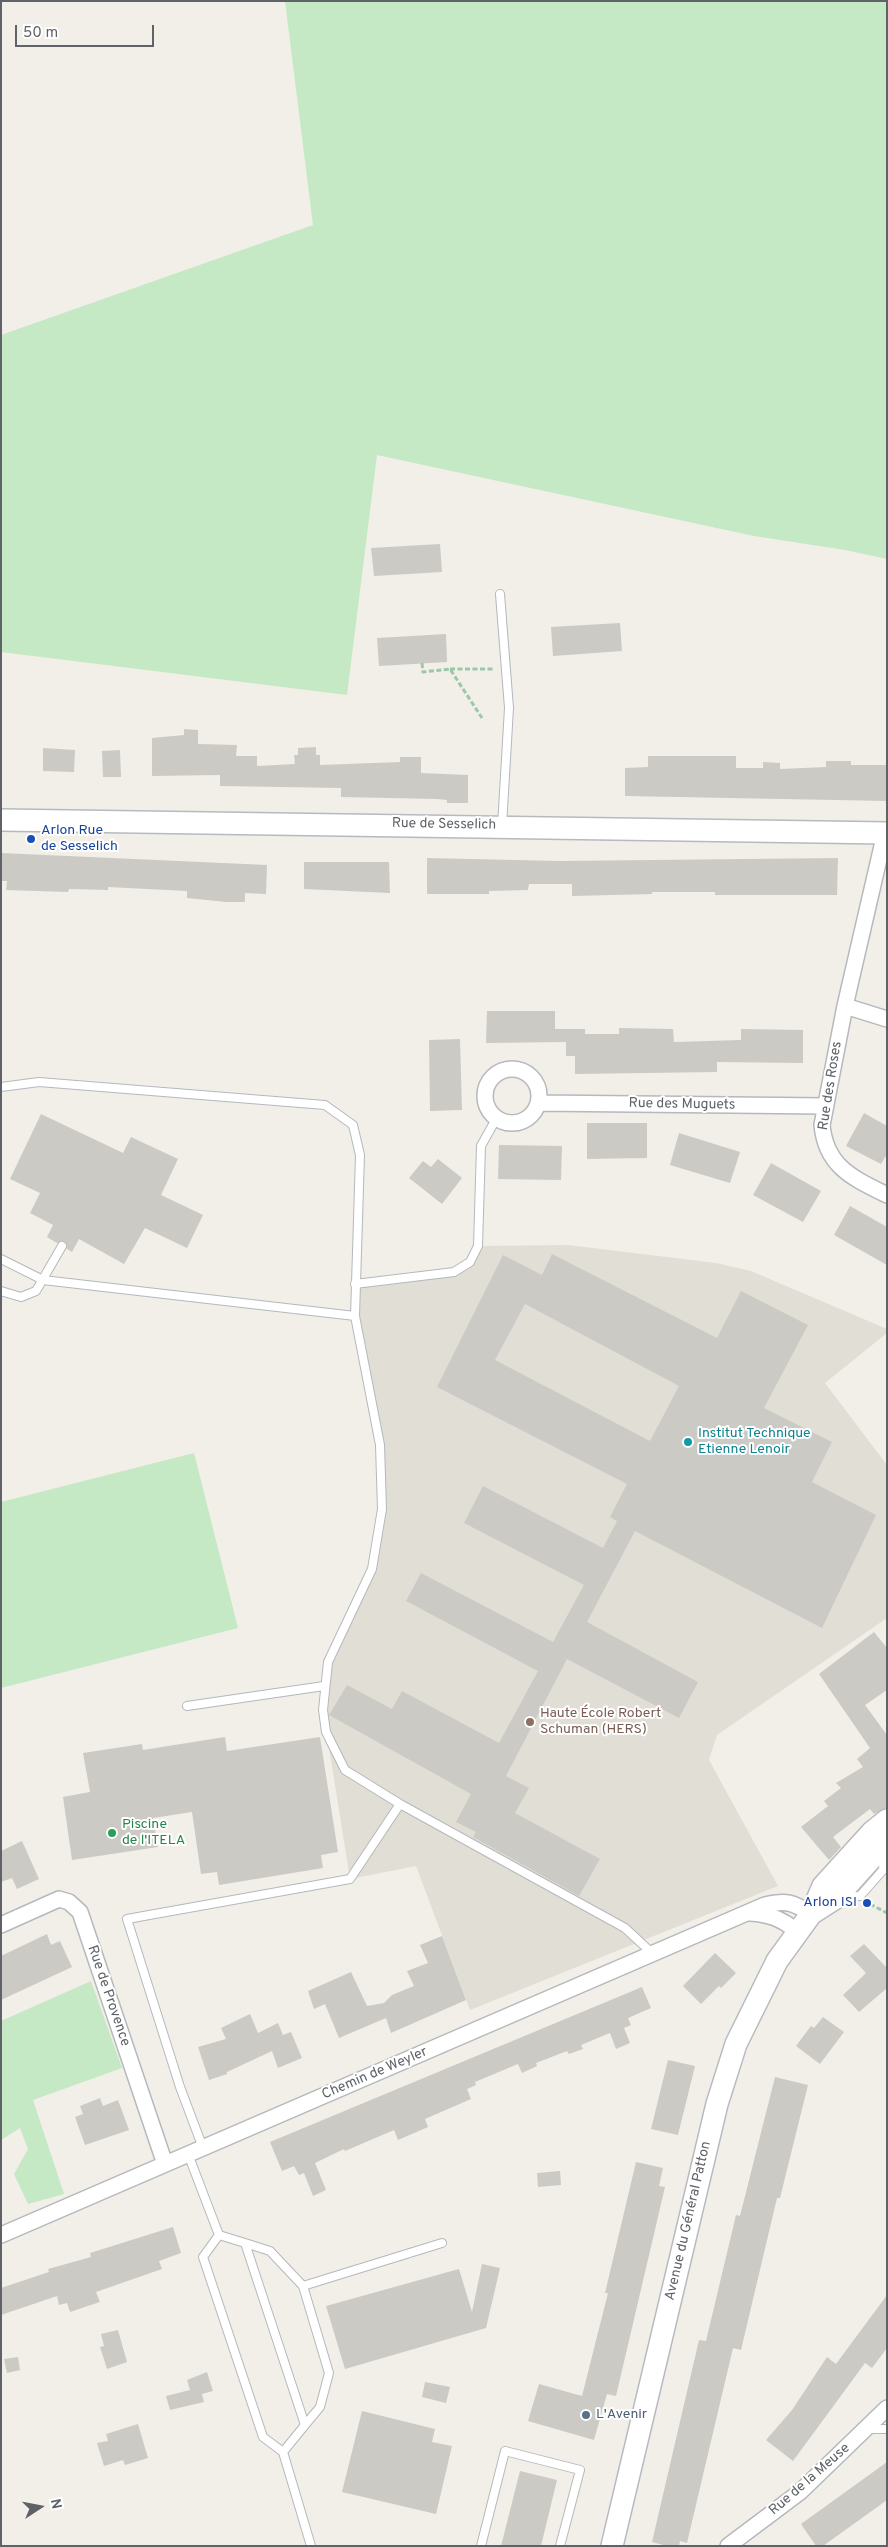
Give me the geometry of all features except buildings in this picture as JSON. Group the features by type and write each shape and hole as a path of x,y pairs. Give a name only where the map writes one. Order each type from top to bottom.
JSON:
{"main road":[{"name":"Rue de Sesselich","path":"1,820 886,833"},
{"name":"Avenue du Général Patton","path":"612,2546 726,2075 736,2044 777,1961 811,1914 823,1886 872,1832 887,1820"},
{"name":"Avenue du Général Patton","path":"811,1914 836,1898 886,1842"}],"street":[{"name":"Rue des Roses","path":"886,833 845,1006 822,1125 823,1139 836,1163 855,1178 887,1195"},
{"path":"845,1006 887,1019"},
{"path":"516,1069 532,1077 537,1085 539,1102 530,1118 513,1124 496,1119 486,1104 487,1086 498,1073 516,1069"},
{"name":"Rue des Muguets","path":"539,1102 826,1106"},
{"name":"Rue de Provence","path":"1,1925 60,1899 69,1902 80,1912 166,2164"},
{"name":"Chemin de Weyler","path":"1,2235 765,1906 781,1901 797,1905 811,1914"},
{"path":"750,1914 767,1914 783,1921 797,1931"},
{"name":"Rue de la Meuse","path":"728,2546 800,2492 868,2429 887,2408"}],"lane":[{"path":"500,594 509,708 502,826"},
{"path":"1,1087 39,1082 325,1105 352,1125 360,1155 355,1316 380,1445 382,1509 372,1569 328,1662 323,1710 326,1732 345,1770 400,1804 625,1928 653,1955"},
{"path":"355,1284 454,1272 470,1262 478,1246 481,1146 496,1119"},
{"path":"1,1291 20,1297 36,1291 62,1246"},
{"path":"1,1259 42,1280 355,1316"},
{"path":"188,1706 324,1686"},
{"path":"202,2148 180,2087 127,1918 350,1879 400,1804"},
{"path":"188,2154 219,2235"},
{"path":"219,2235 270,2251 303,2286 329,2373 320,2407 283,2452"},
{"path":"219,2235 203,2257 263,2437 283,2452 310,2546"},
{"path":"245,2243 305,2424"},
{"path":"303,2286 442,2243"},
{"path":"868,2429 887,2429"},
{"path":"481,2546 505,2451 580,2470 560,2546"}],"path":[{"path":"422,664 424,672 493,669"},
{"path":"450,670 482,718"}],"shaded area":[{"path":"568,1245 716,1263 751,1271 887,1329 887,1333 825,1383 887,1465 887,1618 717,1735 709,1760 778,1886 470,2010 416,1866 350,1879 323,1710 328,1662 372,1569 382,1509 380,1445 355,1316 355,1284 454,1272 470,1262 478,1246"}],"green space":[{"path":"285,1 887,1 887,559 845,550 754,536 377,455 347,695 1,652 1,335 313,225"},
{"path":"194,1453 238,1628 1,1688 1,1502"},
{"path":"91,1981 122,2068 33,2100 64,2194 28,2204 14,2174 28,2149 20,2128 1,2140 1,2021"}],"place":[{"name":"Arlon Rue de Sesselich","path":"31,839"},
{"name":"Institut Technique Etienne Lenoir","path":"688,1442"},
{"name":"Haute École Robert Schuman (HERS)","path":"530,1722"},
{"name":"Piscine de l'ITELA","path":"112,1833"},
{"name":"Arlon ISI","path":"867,1903"},
{"name":"L'Avenir","path":"586,2415"}]}
